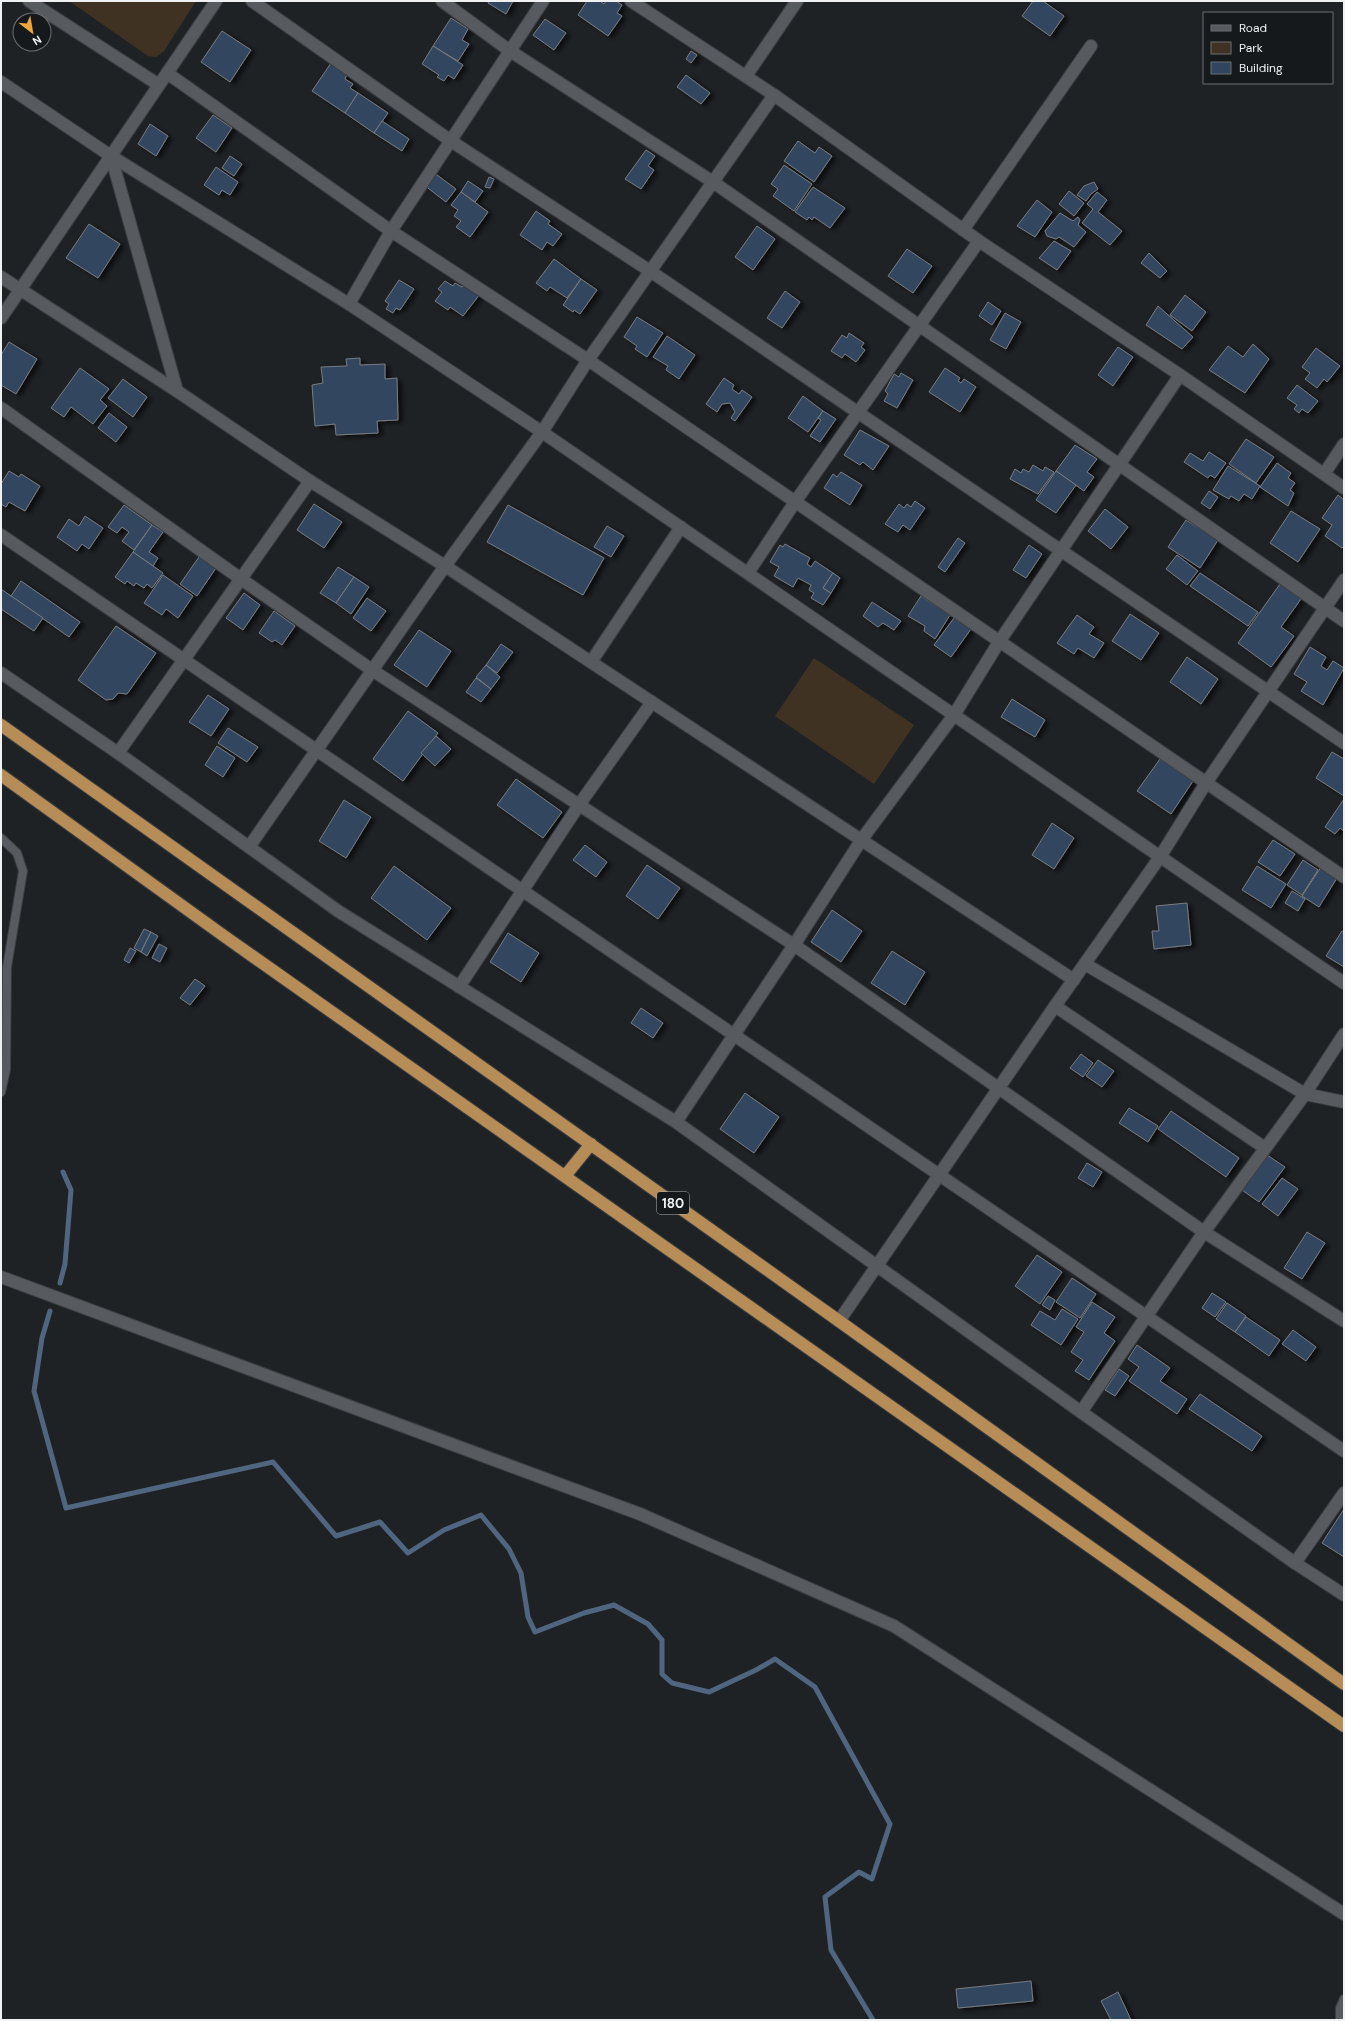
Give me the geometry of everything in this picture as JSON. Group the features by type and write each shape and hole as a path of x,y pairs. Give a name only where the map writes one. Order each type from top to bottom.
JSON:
{"highway":[{"name":"180","path":"1,725 839,1321 1344,1684"},
{"path":"1,775 231,940 1344,1726"},
{"path":"565,1176 591,1144"}],"street":[{"path":"29,1 159,85"},
{"path":"1,318 216,1"},
{"path":"252,1 451,141 650,271 1344,743"},
{"path":"442,1 510,51 713,182 1344,621"},
{"path":"349,304 391,231 543,1"},
{"path":"631,1 774,95 963,230 1180,375 1344,488"},
{"path":"746,76 797,1"},
{"path":"963,230 1092,46"},
{"path":"167,73 391,231 588,360 1344,877"},
{"path":"1,82 111,156 349,304 542,432 1344,983"},
{"path":"249,847 445,566 542,432 588,360 774,95"},
{"path":"111,156 176,391"},
{"path":"748,573 795,502 979,241"},
{"path":"1,277 176,391 310,481 445,566 862,839 1074,980"},
{"path":"676,1122 794,945 862,839 954,715 1061,550 1180,375"},
{"path":"1,408 241,579 372,670 794,945 1204,1232 1344,1321"},
{"path":"1324,474 1344,444"},
{"path":"118,753 310,481"},
{"path":"591,662 680,527"},
{"path":"1,535 1344,1451"},
{"path":"839,1321 940,1176 1055,1006 1160,857 1206,783 1344,580"},
{"path":"1,673 118,753 338,911 676,1122 1295,1564 1344,1595"},
{"path":"459,987 579,805 652,702"},
{"path":"1085,964 1305,1094 1344,1102"},
{"path":"1055,1006 1265,1148"},
{"path":"1081,1412 1204,1232 1305,1094 1344,1034"},
{"path":"1,1277 640,1514 894,1626 1344,1914"},
{"path":"1295,1564 1344,1493"}],"lane":[{"path":"1,838 17,853 23,871 7,967 4,1069 1,1092"},
{"path":"1340,2020 1340,2008 1344,1998"}],"green space":[{"path":"69,1 196,1 164,51 156,57 148,56"},
{"path":"814,658 914,725 874,784 775,716"}],"building":[{"path":"489,1 513,1 506,14 488,3"},
{"path":"587,1 600,1 604,4 606,1 616,1 622,5 617,13 622,16 608,36 578,15"},
{"path":"1033,1 1043,1 1064,16 1050,36 1022,16"},
{"path":"451,18 468,29 462,40 469,44 458,61 433,46"},
{"path":"545,19 566,33 554,50 533,35"},
{"path":"222,31 251,50 230,82 201,62"},
{"path":"433,46 463,65 454,79 448,75 444,81 437,77 439,75 422,64"},
{"path":"691,51 697,55 691,63 686,59"},
{"path":"331,63 347,74 345,79 353,84 350,88 358,93 345,113 312,91"},
{"path":"686,75 710,93 701,104 677,87"},
{"path":"358,93 388,113 374,133 345,113"},
{"path":"213,115 232,128 216,152 196,138"},
{"path":"382,121 409,139 402,151 374,133"},
{"path":"150,124 168,136 156,156 138,144"},
{"path":"798,141 815,153 819,147 832,156 814,182 784,161"},
{"path":"646,150 655,156 648,166 654,170 641,189 625,179"},
{"path":"230,156 242,164 234,176 222,168"},
{"path":"784,165 812,184 794,211 773,196 778,189 771,184"},
{"path":"216,167 238,182 230,195 222,190 219,195 204,185"},
{"path":"433,172 456,189 446,202 424,185"},
{"path":"489,177 494,179 490,188 485,187"},
{"path":"468,181 483,191 475,202 461,192"},
{"path":"1094,182 1098,189 1091,194 1086,201 1077,195 1084,186"},
{"path":"813,187 845,208 830,228 814,217 812,220 809,217 807,220 795,212"},
{"path":"1069,191 1084,203 1074,216 1059,204"},
{"path":"461,192 488,212 470,237 456,227 461,221 454,216 458,210 451,205"},
{"path":"1097,192 1107,200 1098,212 1122,231 1110,245 1082,223 1093,209 1087,204"},
{"path":"1037,200 1052,212 1035,237 1017,226"},
{"path":"536,211 550,221 548,224 562,234 553,246 547,242 542,250 520,235"},
{"path":"1060,213 1073,221 1078,217 1080,220 1078,225 1086,232 1074,247 1059,237 1056,239 1047,236 1045,231"},
{"path":"89,224 120,244 98,278 66,258"},
{"path":"757,226 775,239 753,270 735,257"},
{"path":"1054,241 1071,251 1057,270 1039,258"},
{"path":"907,249 932,266 913,293 888,276"},
{"path":"1149,253 1167,271 1160,278 1141,263"},
{"path":"554,259 581,279 567,298 550,287 547,291 536,283"},
{"path":"581,279 597,290 580,314 574,310 573,312 563,305"},
{"path":"399,280 414,289 400,310 396,308 393,313 386,309 389,304 385,301"},
{"path":"445,281 453,286 455,283 462,287 465,283 480,294 463,316 450,307 448,310 435,301 442,292 438,289"},
{"path":"785,291 800,302 782,328 767,318"},
{"path":"1185,295 1206,312 1192,331 1170,315"},
{"path":"988,302 1001,311 992,325 979,316"},
{"path":"1158,306 1193,337 1182,349 1146,325"},
{"path":"1005,313 1021,322 1006,349 990,340"},
{"path":"637,317 663,333 647,357 635,349 637,346 624,337"},
{"path":"849,333 864,343 861,347 865,350 856,362 845,354 842,358 831,351 842,335 847,338"},
{"path":"667,336 695,355 679,379 666,370 668,366 653,357"},
{"path":"9,342 37,359 16,394 1,385 1,355"},
{"path":"1253,344 1269,359 1245,393 1209,370 1228,346 1243,357"},
{"path":"1118,347 1133,357 1113,386 1098,375"},
{"path":"1316,348 1340,366 1327,382 1324,379 1317,388 1305,379 1310,373 1302,367"},
{"path":"360,358 360,365 385,364 385,379 397,378 398,420 377,421 378,433 336,435 335,424 315,426 312,385 323,383 321,367 347,366 346,359"},
{"path":"80,368 109,389 100,400 107,406 93,424 71,407 64,417 51,408"},
{"path":"945,368 960,378 958,381 961,383 964,379 976,387 960,412 929,392"},
{"path":"901,373 913,380 897,408 884,401 888,394 885,391 894,374 899,377"},
{"path":"724,378 734,385 732,389 739,394 742,390 752,397 735,421 731,418 735,412 730,403 722,404 717,412 706,404"},
{"path":"123,379 147,397 133,417 108,398"},
{"path":"1297,385 1318,401 1308,413 1302,409 1299,413 1294,409 1297,405 1287,398"},
{"path":"803,396 823,411 808,432 788,418"},
{"path":"823,411 836,419 820,442 810,436 821,420 818,418"},
{"path":"109,413 127,427 116,442 98,428"},
{"path":"860,430 889,446 873,470 863,462 860,465 844,455"},
{"path":"1246,439 1274,457 1256,483 1229,464"},
{"path":"1075,445 1097,459 1087,472 1094,477 1084,491 1056,471"},
{"path":"1209,452 1226,463 1215,478 1210,475 1208,478 1184,462 1190,453 1203,461"},
{"path":"1277,463 1291,473 1288,478 1295,483 1290,490 1294,493 1288,506 1260,487"},
{"path":"1033,465 1043,471 1045,467 1054,472 1038,494 1010,479 1015,469 1021,473 1023,469 1029,472"},
{"path":"1228,466 1260,486 1252,499 1244,494 1239,501 1231,496 1229,499 1213,490"},
{"path":"9,471 19,477 21,474 40,486 25,511 9,502 6,507 1,504 1,484"},
{"path":"1056,471 1076,485 1056,513 1036,500"},
{"path":"841,472 862,485 850,505 824,488 833,474 837,477"},
{"path":"1209,491 1218,497 1210,509 1201,503"},
{"path":"1338,495 1344,500 1344,546 1342,548 1325,536 1332,525 1322,518"},
{"path":"915,501 925,508 910,530 903,525 898,532 885,524 899,504 904,508 907,504 911,507"},
{"path":"314,504 342,522 324,548 297,530"},
{"path":"124,505 152,525 134,550 122,541 129,532 122,527 117,533 108,527"},
{"path":"508,505 604,558 583,595 487,542"},
{"path":"1105,509 1128,527 1111,549 1088,531"},
{"path":"1291,511 1320,529 1298,562 1270,543"},
{"path":"85,516 103,528 89,549 82,544 77,551 57,537 69,519 79,526"},
{"path":"1186,520 1218,540 1200,568 1168,547"},
{"path":"152,525 163,532 149,552 158,558 153,566 133,552"},
{"path":"607,526 624,536 611,557 594,547"},
{"path":"958,538 965,543 945,572 938,567"},
{"path":"785,544 810,558 807,564 811,567 815,561 833,573 823,588 831,593 823,605 811,598 814,593 809,590 811,585 798,578 793,587 774,576 779,567 770,562 780,545 783,547"},
{"path":"1029,545 1042,554 1026,578 1013,570"},
{"path":"133,552 163,573 152,588 147,584 144,588 136,583 134,586 127,581 125,584 115,577"},
{"path":"1177,555 1198,571 1187,585 1166,569"},
{"path":"199,557 216,568 197,596 180,584"},
{"path":"338,567 354,577 336,603 320,593"},
{"path":"833,573 840,578 831,593 823,588"},
{"path":"1200,573 1258,612 1248,626 1190,586"},
{"path":"163,575 193,596 178,618 166,609 162,615 144,603"},
{"path":"354,577 369,587 351,614 336,603"},
{"path":"21,581 80,622 69,637 11,596"},
{"path":"1280,584 1301,599 1281,627 1294,636 1271,667 1238,643"},
{"path":"1,589 43,618 34,631 1,609"},
{"path":"244,593 260,605 243,630 226,618"},
{"path":"921,596 950,615 935,639 924,631 925,626 908,616"},
{"path":"367,598 386,611 371,631 353,618"},
{"path":"872,602 901,621 894,630 883,623 878,627 863,616"},
{"path":"274,611 295,626 282,645 275,640 272,642 259,633"},
{"path":"1130,614 1159,633 1141,660 1112,641"},
{"path":"1077,615 1094,627 1089,634 1104,643 1094,658 1078,648 1074,654 1057,643"},
{"path":"954,618 971,629 951,657 934,645"},
{"path":"116,626 156,653 127,694 118,693 113,699 106,700 78,680"},
{"path":"419,630 451,651 427,687 394,665"},
{"path":"501,644 513,652 497,673 486,665"},
{"path":"1310,647 1326,657 1321,666 1327,670 1333,661 1344,668 1323,705 1301,691 1307,682 1294,674"},
{"path":"1187,657 1218,679 1201,704 1170,682"},
{"path":"486,665 500,677 491,689 476,677"},
{"path":"476,678 491,689 481,702 466,692"},
{"path":"208,695 229,709 211,736 189,722"},
{"path":"1012,699 1045,720 1035,737 1001,717"},
{"path":"408,711 438,733 403,781 373,759"},
{"path":"228,728 258,747 247,762 218,743"},
{"path":"436,736 451,749 435,766 421,753"},
{"path":"217,746 235,758 223,777 205,765"},
{"path":"1332,752 1344,759 1344,796 1316,778"},
{"path":"1160,759 1193,781 1171,814 1137,791"},
{"path":"516,779 562,812 543,838 497,805"},
{"path":"1344,799 1344,831 1340,828 1335,834 1325,827"},
{"path":"344,800 371,817 346,858 319,841"},
{"path":"1052,823 1074,838 1054,869 1032,855"},
{"path":"1273,840 1295,854 1280,876 1258,862"},
{"path":"585,845 607,862 596,877 573,860"},
{"path":"1303,860 1318,870 1302,895 1287,885"},
{"path":"647,865 680,888 658,919 626,896"},
{"path":"394,866 451,908 427,940 371,898"},
{"path":"1257,866 1286,884 1271,908 1242,890"},
{"path":"1321,867 1337,878 1319,907 1302,896"},
{"path":"1292,891 1305,899 1298,911 1285,903"},
{"path":"1187,903 1191,945 1154,949 1152,931 1159,931 1156,906"},
{"path":"832,910 862,931 841,962 811,942"},
{"path":"144,929 151,932 141,952 134,948"},
{"path":"1342,931 1344,932 1344,967 1326,956"},
{"path":"151,932 158,936 147,956 141,952"},
{"path":"508,933 539,953 521,982 490,962"},
{"path":"159,944 167,948 160,962 152,958"},
{"path":"130,948 136,951 129,963 124,960"},
{"path":"892,951 925,972 905,1005 871,983"},
{"path":"195,979 205,986 190,1005 180,998"},
{"path":"641,1008 663,1023 653,1038 631,1023"},
{"path":"1081,1054 1093,1063 1083,1077 1070,1068"},
{"path":"1098,1060 1114,1071 1102,1087 1086,1076"},
{"path":"745,1093 779,1117 754,1153 720,1129"},
{"path":"1129,1108 1158,1126 1148,1142 1119,1123"},
{"path":"1171,1111 1239,1158 1226,1177 1158,1129"},
{"path":"1267,1155 1285,1167 1259,1202 1242,1190"},
{"path":"1087,1163 1102,1172 1093,1187 1078,1178"},
{"path":"1282,1178 1298,1189 1278,1216 1262,1204"},
{"path":"1307,1232 1325,1243 1302,1279 1284,1268"},
{"path":"1037,1255 1062,1272 1040,1304 1015,1286"},
{"path":"1072,1278 1096,1294 1080,1318 1056,1302"},
{"path":"1212,1293 1226,1302 1215,1317 1202,1308"},
{"path":"1048,1296 1055,1300 1050,1310 1042,1305"},
{"path":"1092,1302 1115,1317 1104,1333 1115,1341 1089,1380 1075,1371 1083,1360 1071,1352 1084,1332 1076,1327"},
{"path":"1227,1303 1246,1316 1235,1332 1216,1319"},
{"path":"1062,1309 1078,1319 1061,1345 1031,1325 1040,1311 1055,1320"},
{"path":"1246,1317 1280,1340 1269,1356 1235,1332"},
{"path":"1293,1330 1316,1347 1306,1361 1282,1344"},
{"path":"1137,1345 1170,1368 1160,1381 1187,1399 1177,1414 1129,1381 1139,1367 1128,1359"},
{"path":"1119,1369 1129,1376 1115,1396 1105,1390"},
{"path":"1200,1394 1262,1436 1252,1451 1189,1409"},
{"path":"1344,1509 1344,1557 1322,1543"},
{"path":"1031,1981 1033,2001 958,2008 956,1989"},
{"path":"1118,1992 1131,2020 1111,2020 1101,2001"}],"waterway":[{"path":"60,1283 65,1264 71,1190 63,1172"},
{"path":"50,1311 42,1338 34,1391 66,1508 273,1462 336,1536 380,1522 408,1553 444,1530 481,1515 509,1549 521,1573 528,1617 535,1632 584,1613 614,1605 648,1624 662,1640 662,1674 672,1683 709,1692 756,1670 775,1659 815,1687 890,1824 872,1879 859,1872 825,1897 831,1950 873,2020"}]}
